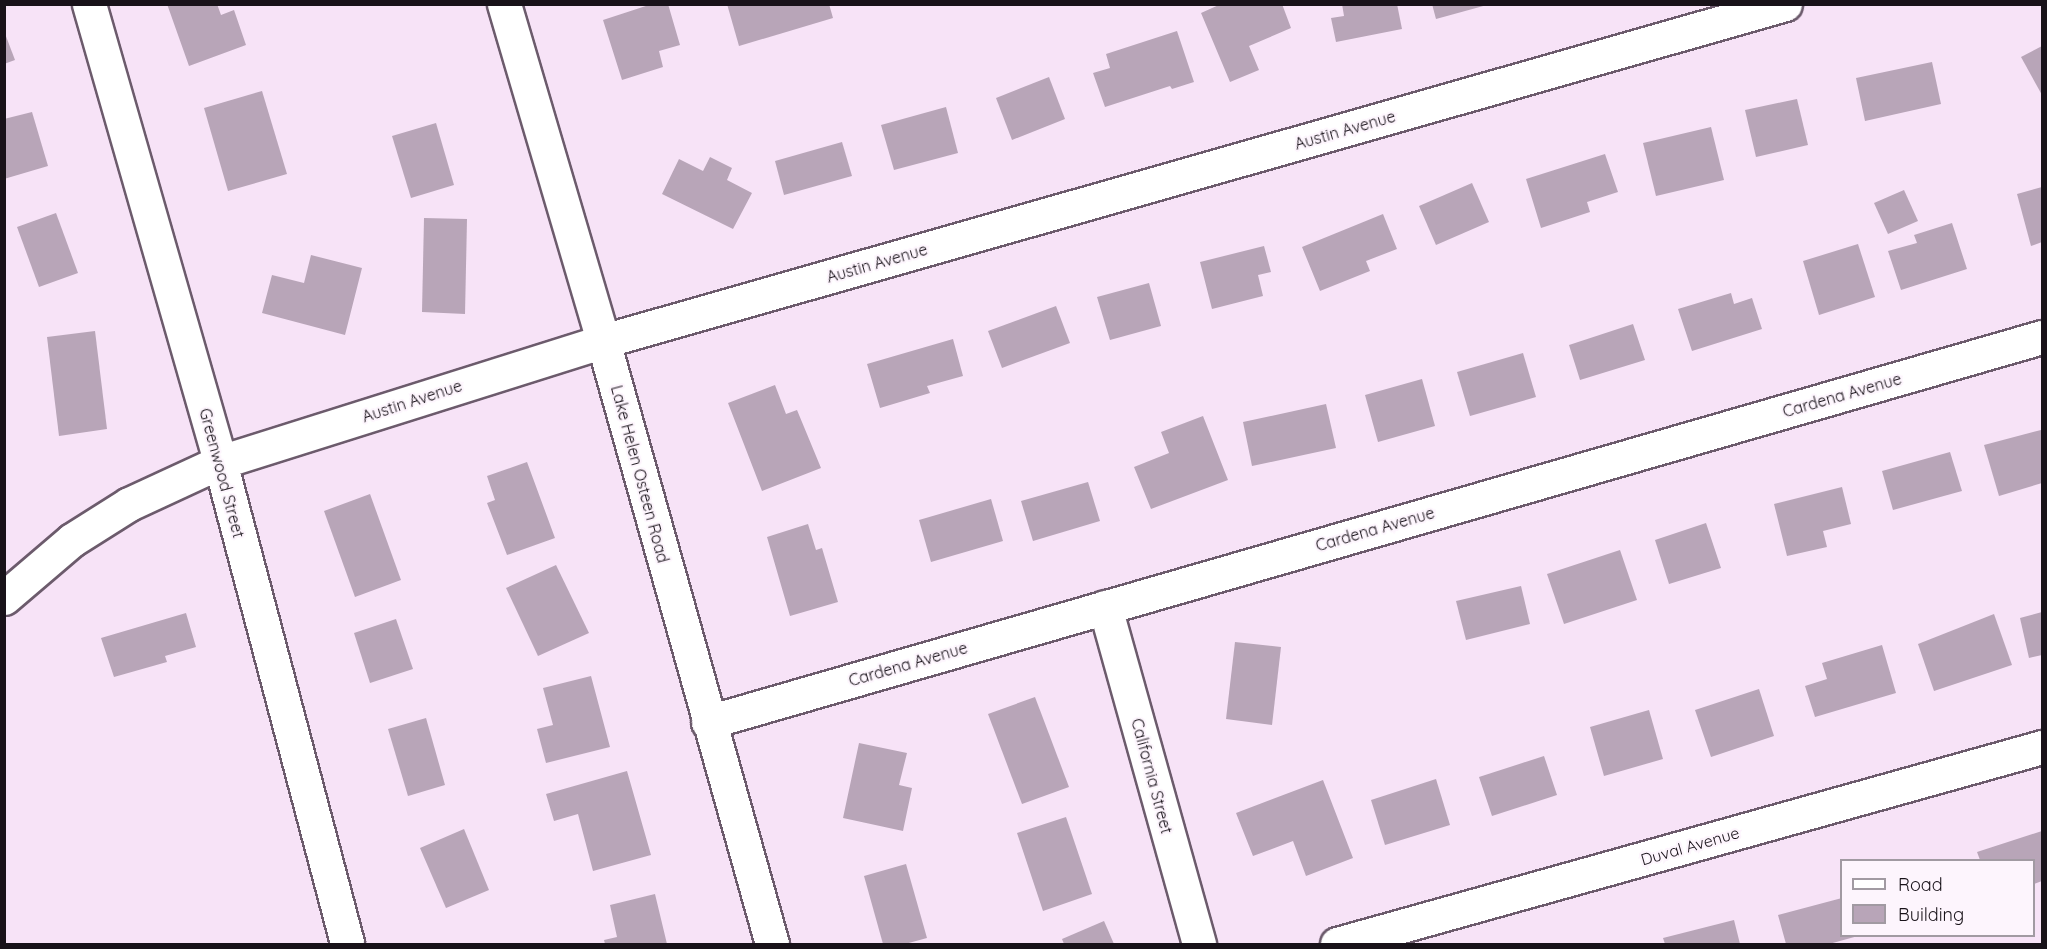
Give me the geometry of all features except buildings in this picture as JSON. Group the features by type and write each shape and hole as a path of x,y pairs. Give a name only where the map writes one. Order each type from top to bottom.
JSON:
{"street":[{"name":"Greenwood Street","path":"89,4 220,462 347,945"},
{"name":"Lake Helen Osteen Road","path":"504,4 603,341 708,723 772,945"},
{"name":"Austin Avenue","path":"4,598 72,540 129,504 220,462 603,341 1785,4"},
{"name":"Cardena Avenue","path":"708,723 2043,337"},
{"name":"California Street","path":"1106,607 1199,945"},
{"name":"Duval Avenue","path":"1337,945 2043,747"}]}
